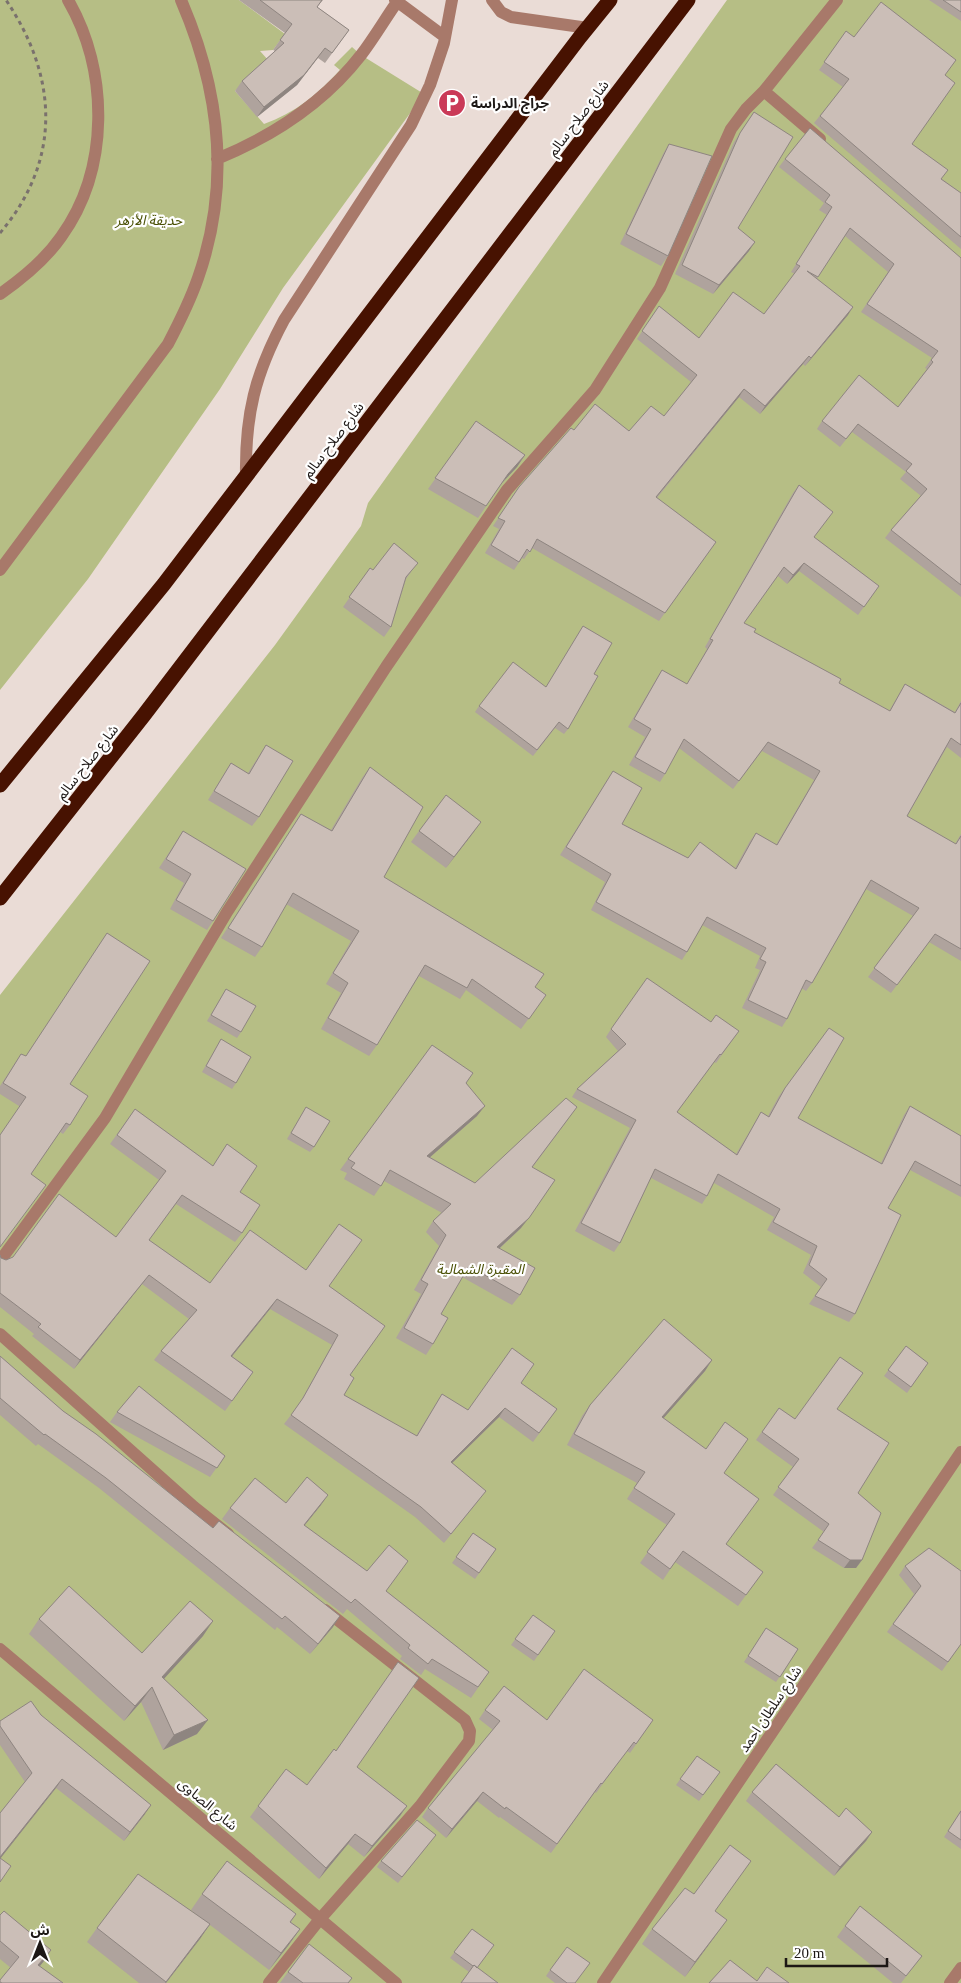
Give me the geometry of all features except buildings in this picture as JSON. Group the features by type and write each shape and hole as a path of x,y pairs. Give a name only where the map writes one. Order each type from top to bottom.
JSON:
{"highway":[{"path":"0,785 164,584 610,0"},
{"name":"شارع صلاح سالم","path":"0,898 144,715 688,0"}],"street":[{"path":"0,294 39,262 61,237 78,208 90,176 97,144 99,110 96,77 89,46 77,16 68,0"},
{"path":"0,570 168,344 185,312 198,278 208,243 215,207 217,134 205,63 181,0"},
{"path":"246,476 245,442 250,409 258,375 270,347 284,320 411,125 430,85 445,37 452,0"},
{"path":"492,0 501,12 511,17 588,28"},
{"path":"0,1261 105,1118 227,912 386,666 508,490 595,390 660,288 731,129 746,109 764,91 836,0"},
{"path":"217,159 272,133 320,99 342,78 361,55 396,1 445,37"},
{"path":"764,91 832,149"},
{"path":"0,1334 194,1507 241,1543"},
{"name":"شارع سلطان احمد","path":"603,1983 961,1452"},
{"path":"269,1983 320,1919 420,1806 470,1741 470,1730 465,1720 318,1604"},
{"name":"شارع الصاوى","path":"0,1649 396,1983"},
{"path":"950,1983 961,1968"}],"path":[{"path":"0,233 12,220 27,196 45,144 47,116 45,91 39,66 30,41 6,0"}],"green space":[{"name":"حديقة الأزهر","path":"0,0 239,0 285,34 273,50 260,51 268,60 235,91 264,124 286,114 314,95 340,70 334,65 352,47 361,55 424,94 283,288 220,389 88,579 0,690"},
{"name":"المقبرة الشمالية","path":"727,0 961,0 961,1983 0,1983 0,995 275,645 361,526 368,503"}],"place":[{"name":"جراج الدراسة","path":"452,103"}]}
